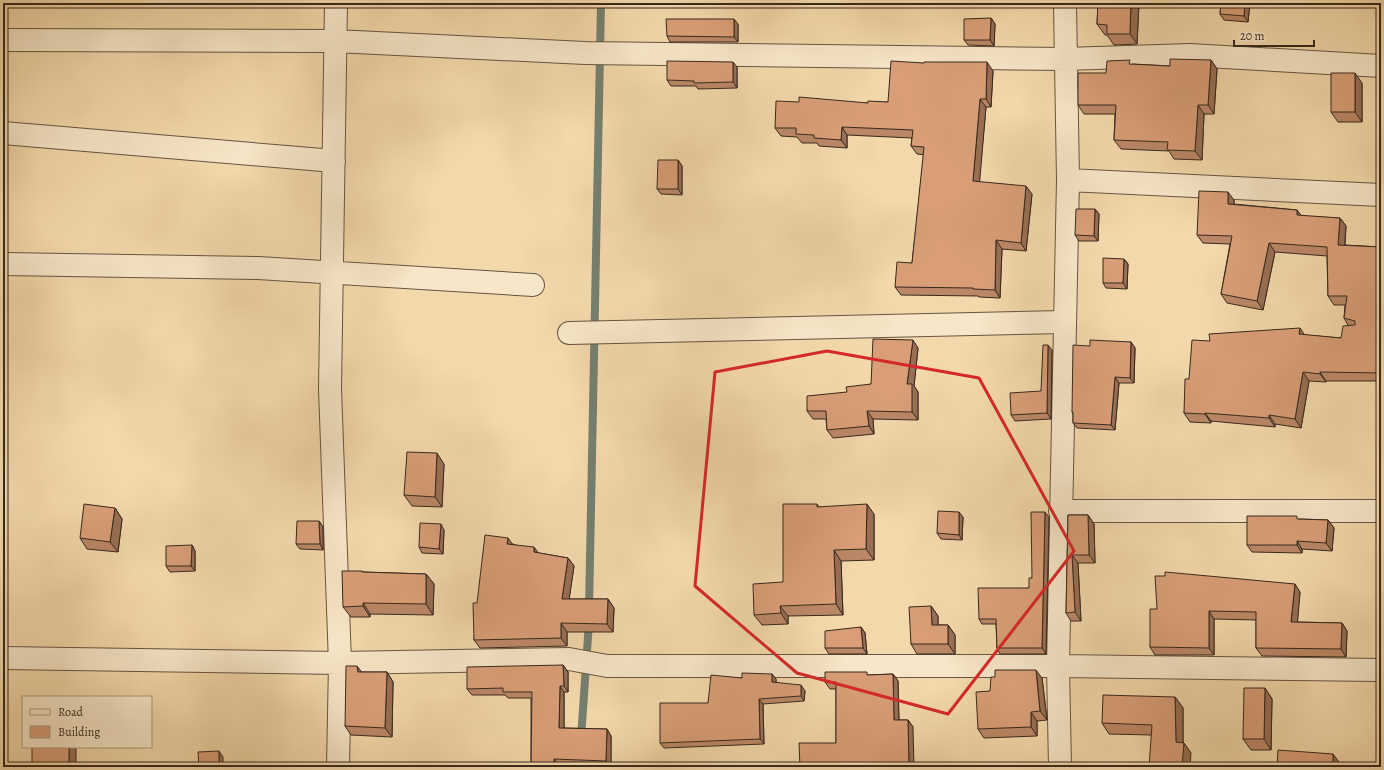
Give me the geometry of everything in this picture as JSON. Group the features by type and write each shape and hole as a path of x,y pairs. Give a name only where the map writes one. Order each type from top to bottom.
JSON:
{"street":[{"path":"336,3 330,389 340,664 338,767"},
{"path":"1060,767 1058,666 1060,511 1068,180 1065,3"},
{"path":"3,40 335,41 586,54 1065,59 1190,55 1381,66"},
{"path":"3,133 334,161"},
{"path":"1068,180 1381,195"},
{"path":"3,264 258,268 533,285"},
{"path":"569,333 1064,322"},
{"path":"1060,511 1381,511"},
{"path":"3,658 340,664 569,659 607,666 1058,666 1381,670"}],"highlighted area":[{"path":"827,351 979,378 1074,551 948,714 797,673 695,586 715,372"}],"building":[{"path":"1098,3 1131,3 1130,34 1107,34 1107,25 1097,24"},
{"path":"1221,3 1245,3 1244,16 1220,14"},
{"path":"991,18 990,40 964,40 964,19"},
{"path":"666,19 734,19 734,37 667,36"},
{"path":"1170,59 1211,60 1208,105 1198,105 1195,151 1167,150 1168,142 1114,140 1116,105 1078,105 1078,73 1106,73 1107,61 1130,60 1129,64 1170,66"},
{"path":"667,61 733,62 733,82 694,83 694,81 667,80"},
{"path":"891,61 924,63 987,62 986,99 980,99 973,181 1026,186 1021,243 996,240 995,290 973,288 895,287 897,262 912,263 924,147 911,146 913,130 842,127 841,140 814,138 814,135 796,134 796,128 775,128 776,101 799,102 799,97 868,103 868,101 888,102"},
{"path":"1331,73 1355,73 1355,112 1331,112"},
{"path":"658,160 678,160 678,189 657,189"},
{"path":"1199,191 1228,192 1228,204 1297,210 1297,215 1340,218 1338,245 1381,247 1381,373 1320,372 1320,374 1303,372 1295,419 1269,415 1269,418 1205,413 1184,413 1185,379 1189,379 1192,340 1210,341 1209,334 1300,328 1299,334 1341,338 1343,326 1355,325 1355,321 1344,318 1347,296 1328,296 1327,247 1269,243 1257,301 1221,294 1232,236 1197,235"},
{"path":"1076,209 1095,209 1094,236 1075,235"},
{"path":"1103,258 1124,259 1123,283 1103,283"},
{"path":"873,339 913,340 907,384 912,384 912,412 867,411 869,426 827,430 826,411 807,411 807,396 847,392 846,387 871,384"},
{"path":"1090,340 1131,342 1130,378 1115,377 1111,425 1073,423 1073,345 1090,346"},
{"path":"1043,345 1048,345 1047,413 1011,415 1010,393 1041,391"},
{"path":"407,452 437,453 435,497 404,495"},
{"path":"84,504 115,508 110,542 80,538"},
{"path":"783,504 817,504 817,507 867,504 866,549 834,550 836,604 780,606 781,613 754,615 753,584 783,582"},
{"path":"938,511 959,512 959,535 937,533"},
{"path":"1031,512 1045,512 1042,648 997,648 996,619 979,619 978,588 1029,588 1029,578 1032,578"},
{"path":"1068,515 1088,515 1089,555 1072,555 1075,612 1066,613"},
{"path":"1247,516 1297,516 1297,519 1328,520 1326,543 1297,541 1297,545 1247,545"},
{"path":"297,521 319,521 320,544 296,544"},
{"path":"420,523 441,524 439,549 419,547"},
{"path":"485,535 508,538 507,544 534,547 534,552 568,558 562,599 608,599 607,624 561,623 561,638 474,640 473,603 477,603"},
{"path":"192,545 191,566 166,566 166,546"},
{"path":"342,571 426,574 426,604 363,603 363,606 343,607"},
{"path":"1165,572 1295,584 1291,622 1342,623 1341,649 1256,648 1256,612 1209,611 1209,648 1150,647 1150,609 1157,609 1155,576 1165,576"},
{"path":"931,606 932,625 948,625 948,644 911,644 909,607"},
{"path":"861,627 863,648 825,648 825,631"},
{"path":"563,665 564,686 560,686 559,728 607,729 606,761 554,759 554,767 531,767 532,692 503,692 503,688 467,689 467,667"},
{"path":"346,666 357,666 358,672 387,672 385,728 345,726"},
{"path":"995,670 1036,670 1040,711 1031,712 1031,727 978,729 976,692 990,691 991,677 995,677"},
{"path":"825,672 867,672 867,675 893,674 894,720 908,720 909,767 800,767 799,743 836,743 836,682 825,682"},
{"path":"742,673 772,674 772,682 801,685 801,696 759,699 760,739 660,743 660,703 708,703 711,675 742,678"},
{"path":"1244,688 1265,688 1264,739 1243,739"},
{"path":"1103,695 1175,697 1176,742 1184,743 1182,767 1149,767 1152,725 1102,723"},
{"path":"32,748 69,748 69,767 32,767"},
{"path":"1278,750 1333,754 1333,767 1277,767"},
{"path":"219,751 219,767 199,767 198,752"}],"waterway":[{"path":"589,609 601,3"},
{"path":"581,738 589,622"}]}
